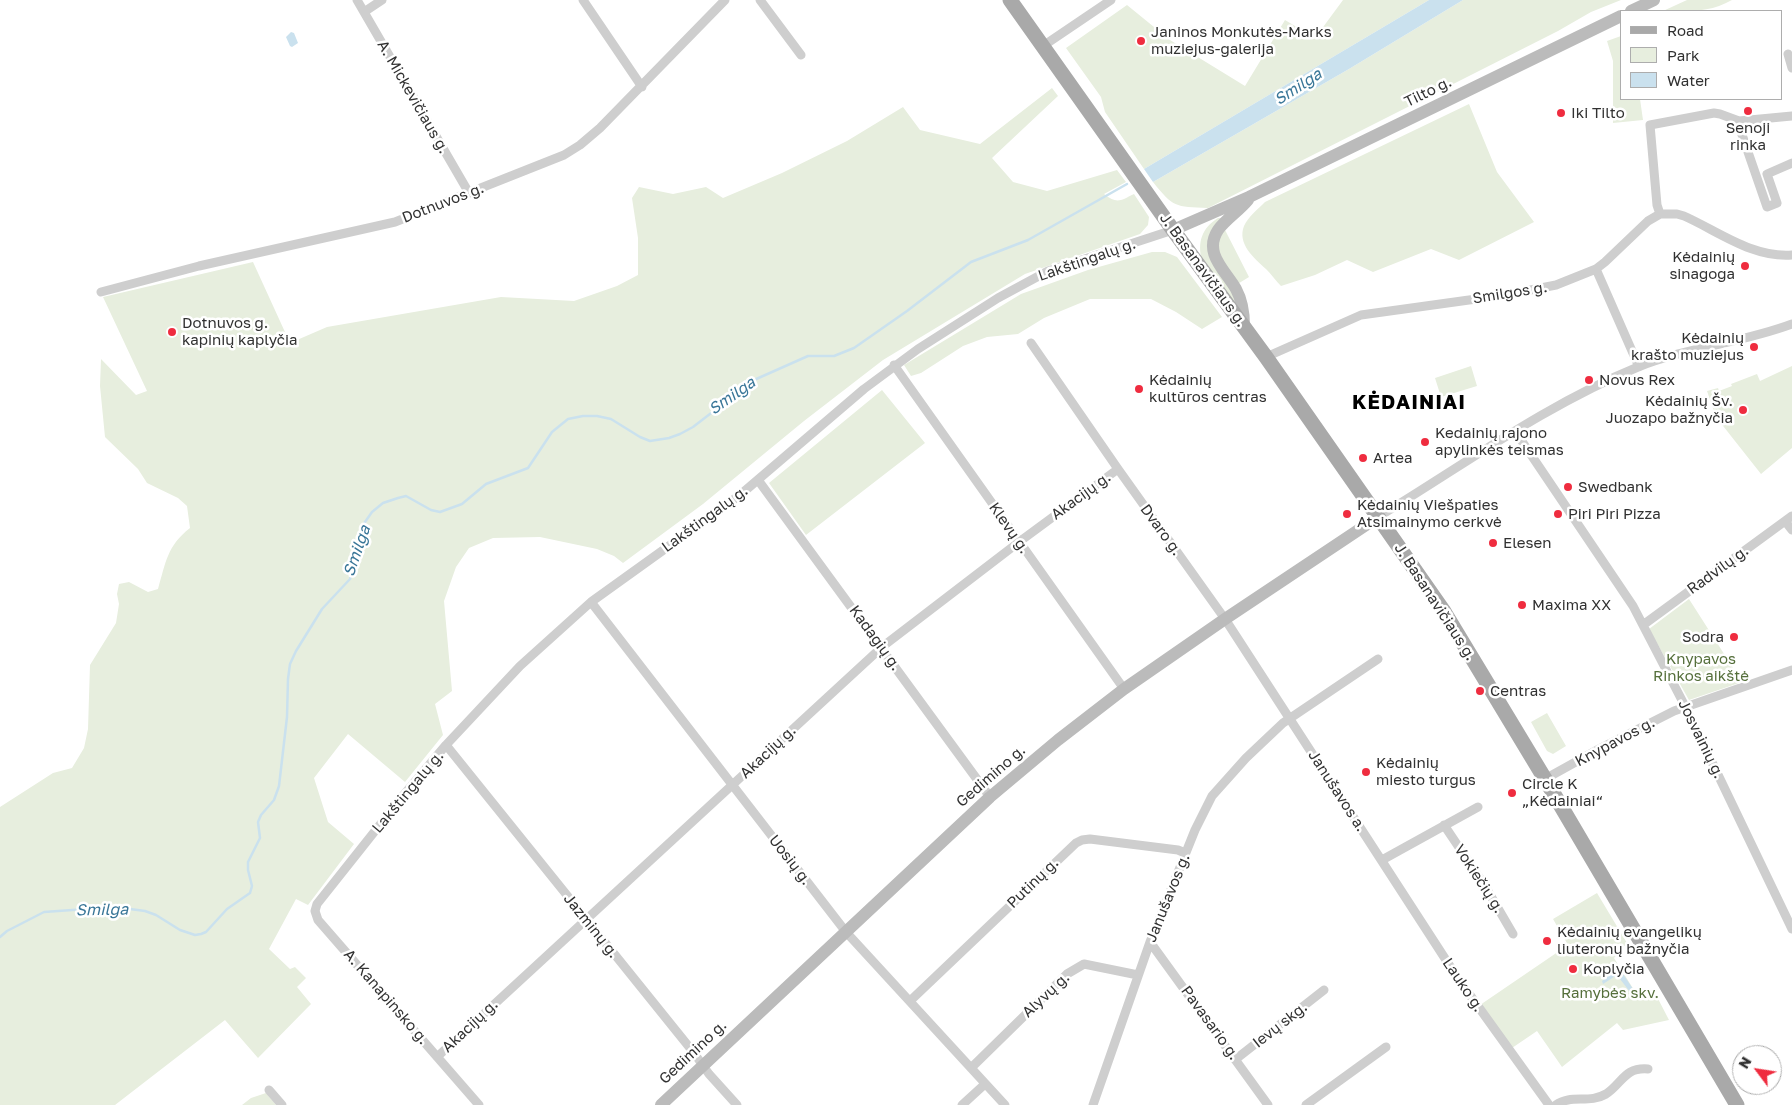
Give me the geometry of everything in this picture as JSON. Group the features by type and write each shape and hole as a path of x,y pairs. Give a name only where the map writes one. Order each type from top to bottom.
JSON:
{"main road":[{"name":"J. Basanavičiaus g.","path":"1010,0 1173,230 1244,326 1443,610 1737,1105"},
{"path":"1633,10 1654,0"},
{"name":"Tilto g.","path":"1173,230 1249,197 1620,16"},
{"name":"Tilto g.","path":"1244,326 1240,298 1216,260 1213,245 1218,230 1242,207 1249,197"},
{"name":"Gedimino g.","path":"661,1105 990,797 1058,740 1124,689 1378,517"}],"street":[{"name":"A. Mickevičiaus g.","path":"357,0 469,193"},
{"path":"364,12 382,0"},
{"path":"583,0 642,87"},
{"name":"Dotnuvos g.","path":"101,292 200,266 395,222 564,155 580,145 600,128 725,0"},
{"path":"760,0 801,55"},
{"path":"1043,46 1111,0"},
{"path":"1788,54 1792,68"},
{"path":"1792,116 1739,121 1714,113 1650,125 1657,205 1660,214 1684,216 1745,246 1776,255 1792,255"},
{"path":"1792,121 1739,126 1767,207 1777,204 1767,174 1792,163"},
{"name":"Smilgos g.","path":"1266,357 1361,315 1540,289 1556,285 1596,269 1648,221 1660,214"},
{"name":"Lakštingalų g.","path":"315,911 317,904 446,745 520,666 591,602 721,509 894,365 998,298 1041,275 1076,261 1173,230"},
{"path":"1596,269 1639,367"},
{"path":"1378,517 1515,431 1576,396 1639,367 1757,336 1792,324"},
{"name":"Dvaro g.","path":"1031,343 1225,619 1290,719"},
{"name":"Klevų g.","path":"894,365 1124,689"},
{"name":"Josvainių g.","path":"1515,431 1634,606 1686,708 1792,928"},
{"name":"Akacijų g.","path":"437,1057 882,647 1118,469"},
{"name":"Kadagių g.","path":"758,480 990,797"},
{"path":"1788,518 1792,530"},
{"name":"Radvilų g.","path":"1643,625 1788,518"},
{"name":"Uosių g.","path":"591,602 846,932 1005,1105"},
{"path":"1290,719 1378,659"},
{"name":"Knypavos g.","path":"1545,779 1674,711 1792,670"},
{"name":"Janušavos g.","path":"1093,1105 1150,942 1201,814 1212,796 1246,758 1290,719"},
{"name":"Janušavos a.","path":"1290,719 1382,860"},
{"name":"Jazminų g.","path":"446,745 703,1066 737,1105"},
{"path":"1382,860 1478,807"},
{"name":"Vokiečių g.","path":"1444,825 1485,886 1513,934"},
{"name":"Putinų g.","path":"910,1001 1076,843 1090,839 1178,850 1185,853"},
{"name":"Lauko g.","path":"1382,860 1456,977 1549,1105"},
{"name":"A. Kanapinsko g.","path":"315,911 318,920 479,1105"},
{"name":"Pavasario g.","path":"1150,942 1268,1105"},
{"name":"Alyvų g.","path":"971,1068 1067,974 1084,964 1138,975"},
{"name":"Ievų skg.","path":"1236,1059 1324,990"},
{"path":"1306,1105 1386,1047"},
{"path":"1556,1105 1567,1099 1591,1100 1599,1097 1606,1094 1629,1073 1648,1069"},
{"path":"962,1105 985,1084"},
{"path":"269,1090 282,1105"}],"green space":[{"path":"1343,0 1429,0 1144,169 1105,112 1101,97 1066,48 1127,5 1170,40 1245,86 1285,20 1315,38"},
{"path":"1463,0 1621,0 1591,12 1558,31 1208,208 1176,204 1170,201 1153,182 1349,69"},
{"path":"1687,0 1732,0 1707,9 1665,10"},
{"path":"1620,36 1620,100 1640,100 1643,120 1613,123 1613,61 1607,41"},
{"path":"1052,88 1058,96 992,158 1013,182 1047,191 1117,170 1126,182 1104,194 1112,199 1119,200 1134,194 1149,217 1148,225 1140,234 1025,274 883,360 804,421 703,504 623,563 614,556 597,549 540,537 493,538 469,548 456,567 444,601 452,691 435,704 443,735 405,782 348,734 314,778 328,822 354,844 308,905 296,899 269,949 290,969 295,967 306,978 297,987 311,1004 258,1058 225,1020 115,1105 0,1105 0,807 53,773 72,768 84,748 88,729 90,665 116,623 119,604 117,594 119,584 129,582 148,592 158,589 168,555 176,541 190,528 187,506 178,498 147,483 138,469 105,437 100,386 101,359 136,395 147,391 103,297 253,262 290,343 327,327 501,297 574,301 617,286 638,275 638,238 632,198 639,187 673,194 706,187 723,198 782,173 847,141 903,107 920,130 980,144"},
{"path":"1469,104 1497,172 1534,222 1459,260 1431,249 1373,272 1347,260 1315,275 1281,286 1248,250 1242,233 1244,226 1265,202"},
{"path":"1218,218 1221,218 1224,228 1249,277 1236,285 1240,312 1202,261 1200,248 1202,236 1208,226"},
{"path":"1152,252 1165,252 1177,257 1222,317 1202,329 1151,299 1090,299 1044,318 1018,334 987,337 963,346 921,373 911,376 904,365 1021,294 1088,270"},
{"path":"1471,366 1477,386 1441,397 1435,378"},
{"path":"1792,366 1792,448 1761,474 1716,417 1707,391 1718,388 1719,391 1757,374 1760,381"},
{"path":"882,390 925,443 806,535 769,483"},
{"name":"Knypavos Rinkos aikštė","path":"1689,599 1742,682 1689,700 1649,629"},
{"path":"1547,713 1566,746 1553,754 1547,751 1531,722"},
{"name":"Ramybės skv.","path":"1597,893 1627,943 1614,958 1639,998 1654,991 1669,1020 1623,1030 1617,1023 1562,1067 1537,1031 1512,1048 1480,1005 1568,945 1553,919"},
{"path":"266,1093 276,1105 242,1105 251,1098"}],"water":[{"path":"1429,0 1463,0 1349,69 1153,182 1144,169"},
{"path":"291,32 294,33 298,43 292,47 286,37"},
{"path":"1619,968 1633,989 1630,992 1617,975 1603,984 1602,981"}],"waterway":[{"name":"Smilga","path":"0,937 7,931 44,912 115,907 145,911 156,915 180,930 195,935 201,934 206,932 227,909 250,893 252,886 248,862 260,838 258,822 261,815 274,800 279,786 287,717 290,664 322,609 350,579 365,522 372,512 383,503 406,496 431,510 440,512 462,504 486,484 528,468 552,432 568,419 583,416 611,419 650,441 680,434 693,427 754,380 808,356 834,356 854,348 907,311 971,262 1028,240 1127,184"}],"place":[{"name":"Janinos Monkutės-Marks muziejus-galerija","path":"1141,41"},
{"name":"Senoji rinka","path":"1748,111"},
{"name":"Iki Tilto","path":"1561,113"},
{"name":"Kėdainių sinagoga","path":"1745,266"},
{"name":"Dotnuvos g. kapinių kaplyčia","path":"172,332"},
{"name":"Kėdainių krašto muziejus","path":"1754,347"},
{"name":"Novus Rex","path":"1589,380"},
{"name":"Kėdainių kultūros centras","path":"1139,389"},
{"name":"Kėdainių Šv. Juozapo bažnyčia","path":"1743,410"},
{"name":"Kedainių rajono apylinkės teismas","path":"1425,442"},
{"name":"Artea","path":"1363,458"},
{"name":"Swedbank","path":"1568,487"},
{"name":"Kėdainių Viešpaties Atsimainymo cerkvė","path":"1347,514"},
{"name":"Piri Piri Pizza","path":"1558,514"},
{"name":"Elesen","path":"1493,543"},
{"name":"Maxima XX","path":"1522,605"},
{"name":"Sodra","path":"1734,637"},
{"name":"Centras","path":"1480,691"},
{"name":"Kėdainių miesto turgus","path":"1366,772"},
{"name":"Circle K „Kėdainiai“","path":"1512,793"},
{"name":"Kėdainių evangelikų liuteronų bažnyčia","path":"1547,941"},
{"name":"Koplyčia","path":"1573,969"}],"district":[{"name":"KĖDAINIAI","path":"1409,403"}]}
